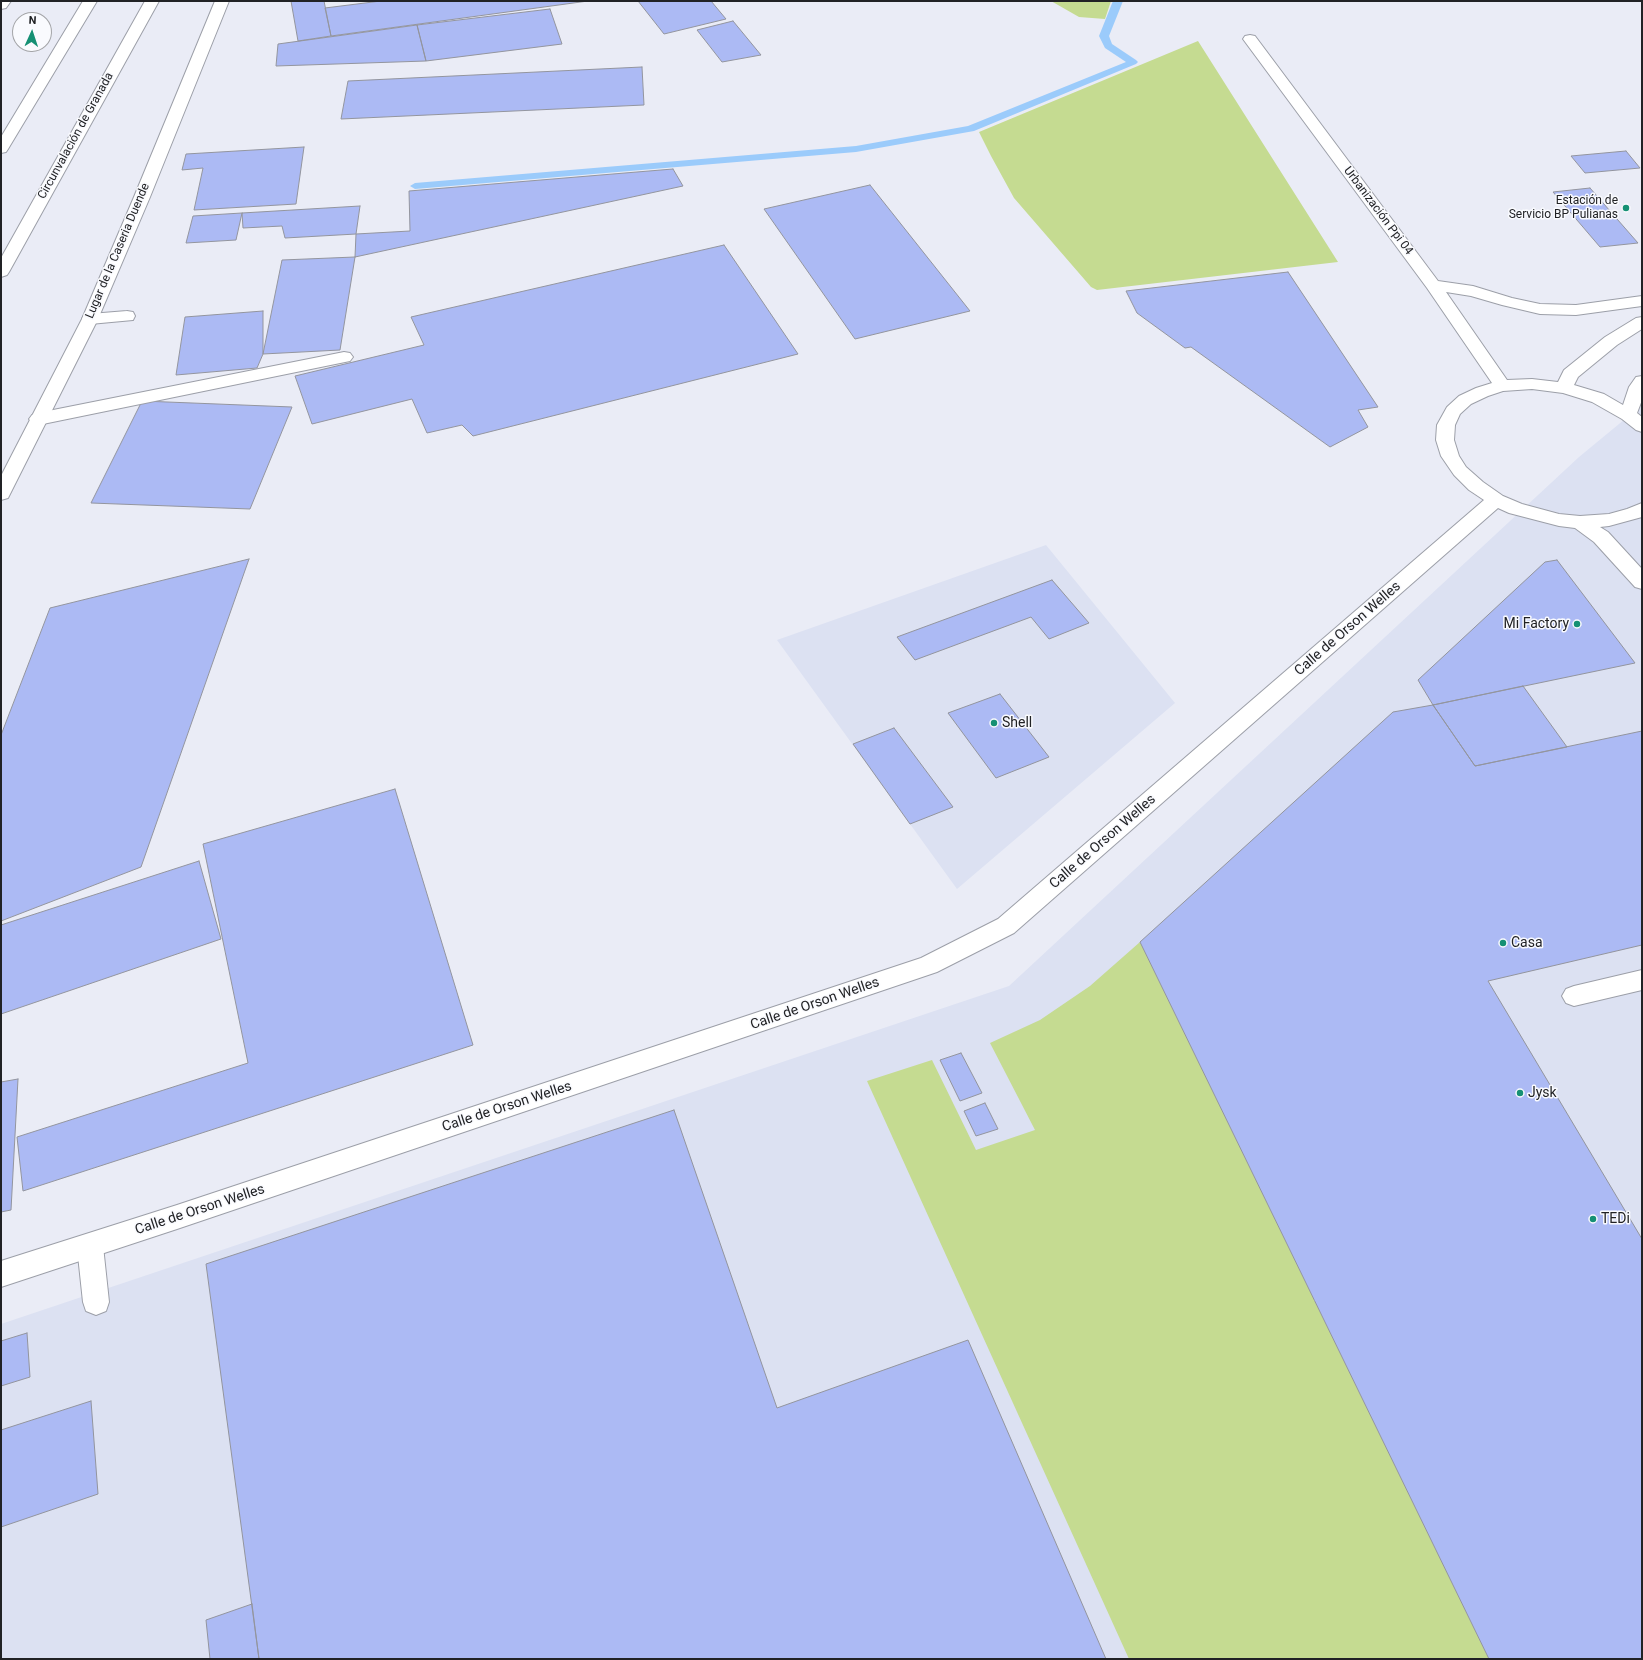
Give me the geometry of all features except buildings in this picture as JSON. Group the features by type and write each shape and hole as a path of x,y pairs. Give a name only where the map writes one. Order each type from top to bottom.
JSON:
{"main road":[{"path":"1,5 4,1"},
{"path":"1,149 90,1"},
{"name":"Circunvalación de Granada","path":"1,272 152,1"},
{"name":"Lugar de la Caseria Duende","path":"1,494 90,319 142,197 222,1"},
{"name":"Urbanización Ppi 04","path":"1250,39 1433,285 1502,386"},
{"path":"1433,285 1473,291 1508,302 1540,309 1576,310 1642,301"},
{"path":"90,319 128,316"},
{"path":"1564,388 1570,374 1611,341 1642,322"},
{"path":"38,419 344,357"},
{"path":"1628,415 1638,387 1642,381"},
{"path":"1639,517 1580,522 1537,516 1516,509 1496,500 1476,486 1460,471 1450,456 1445,440 1446,425 1453,411 1465,400 1482,392 1502,386 1532,384 1564,388 1598,398 1628,415 1642,426"},
{"name":"Calle de Orson Welles","path":"1,1274 90,1246 929,965 1006,926 1496,500"},
{"path":"1580,522 1601,537 1642,582"},
{"path":"1574,996 1642,980"},
{"path":"90,1246 96,1302"}],"shaded area":[{"path":"1642,405 1642,1659 1,1659 1,1324 1009,986 1579,457"},
{"name":"Shell","path":"1046,545 1175,703 957,889 777,640"}],"green space":[{"path":"1051,1 1111,1 1105,19 1079,17"},
{"path":"1198,41 1338,262 1097,290 1091,287 1014,198 979,132"},
{"path":"1140,942 1489,1659 1129,1659 867,1081 932,1060 976,1150 1035,1130 990,1043 1040,1020 1090,986"}],"waterway":[{"path":"415,186 856,149 970,129 1133,62 1108,46 1104,36 1118,1"}],"place":[{"name":"Estación de Servicio BP Pulianas","path":"1626,208"},
{"name":"Mi Factory","path":"1577,624"},
{"name":"Shell","path":"994,723"},
{"name":"Casa","path":"1503,943"},
{"name":"Jysk","path":"1520,1093"},
{"name":"TEDi","path":"1593,1219"}]}
